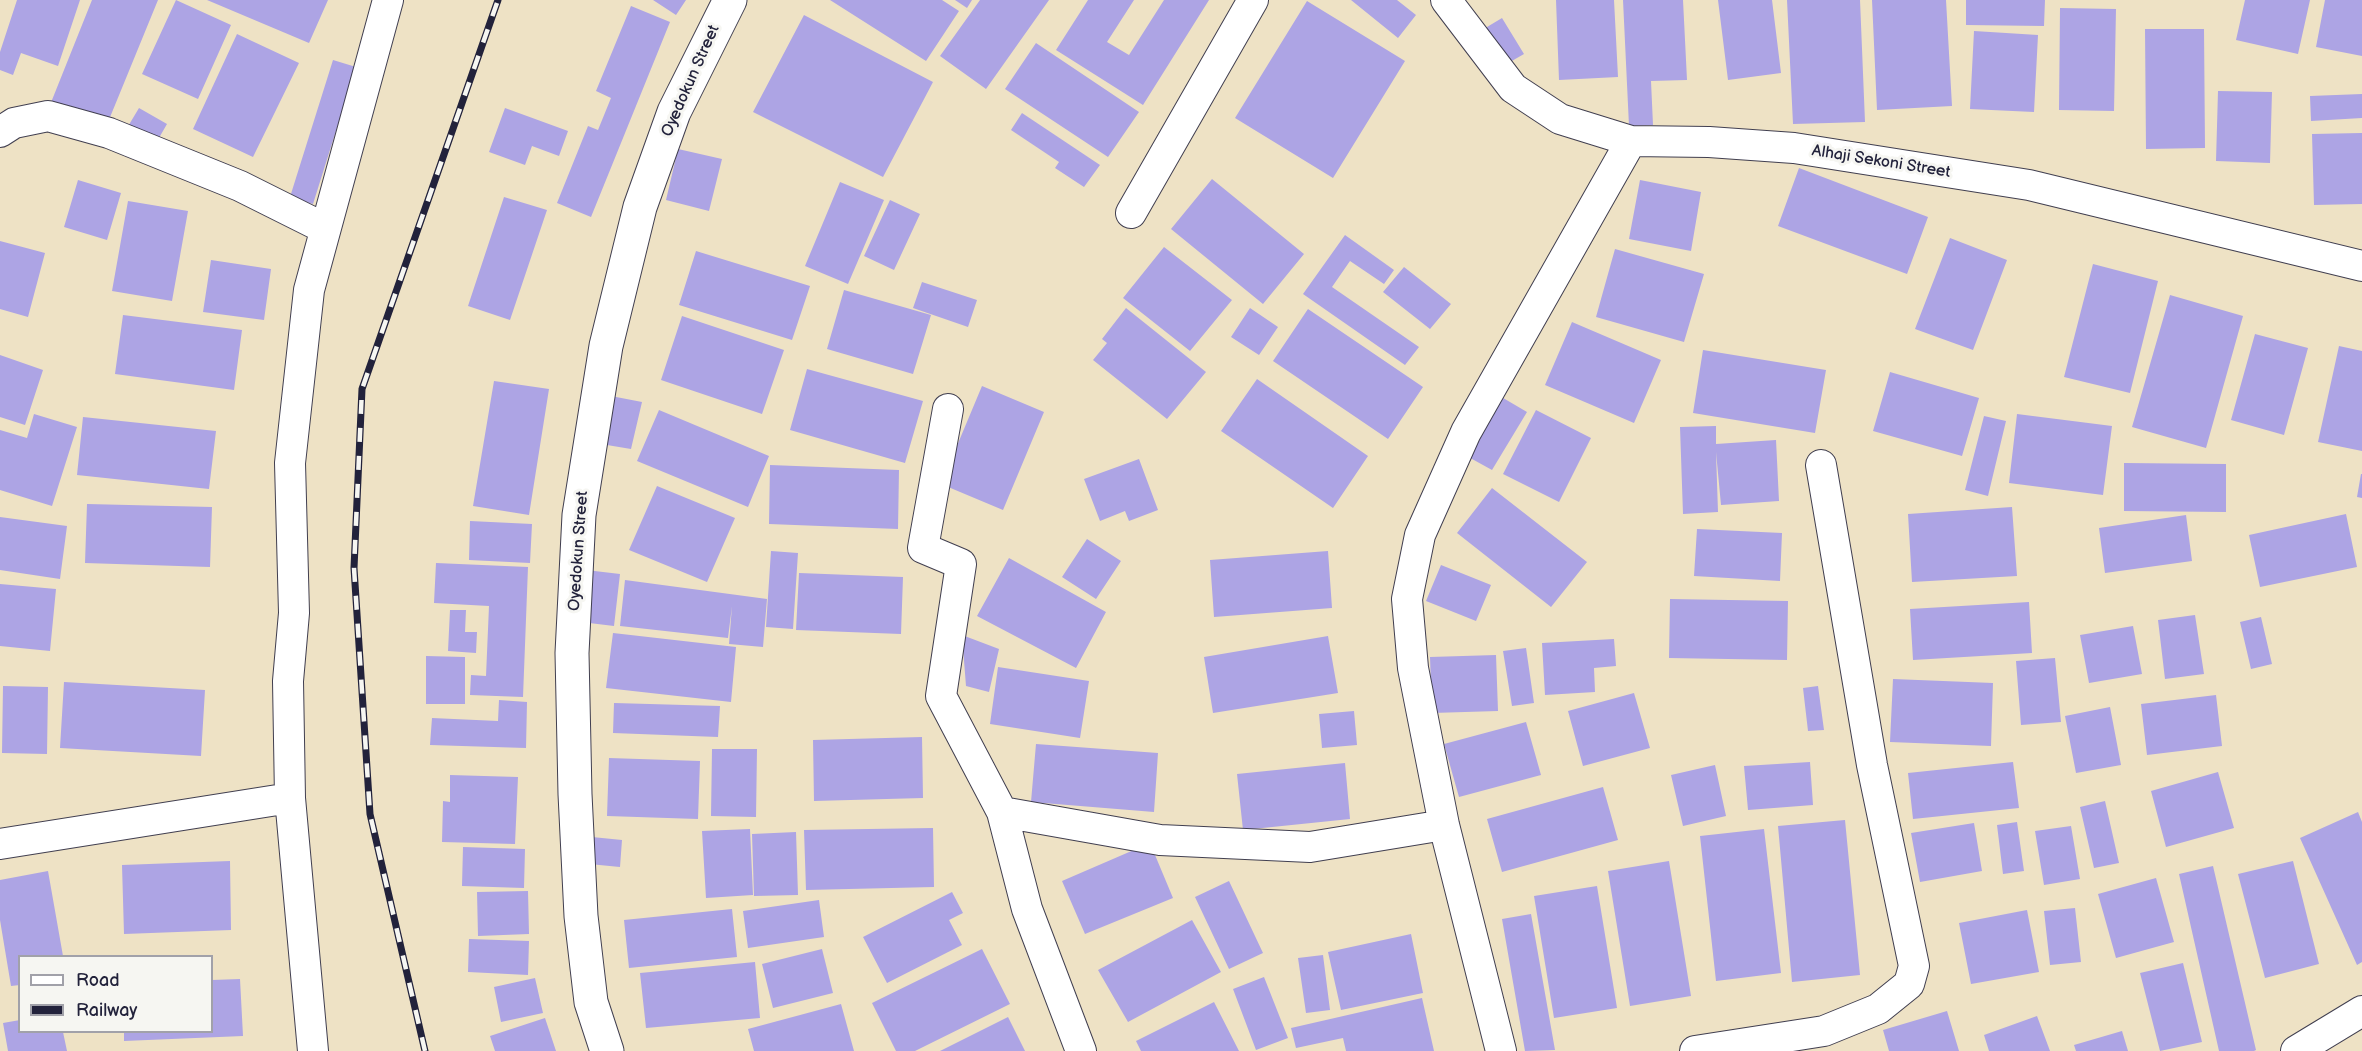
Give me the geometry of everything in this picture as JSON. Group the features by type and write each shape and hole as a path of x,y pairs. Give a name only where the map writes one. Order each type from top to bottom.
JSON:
{"street":[{"name":"Oyedokun Street","path":"607,1051 591,1002 579,883 572,652 579,515 606,346 640,207 674,112 730,0"},
{"path":"1131,213 1253,0"},
{"name":"Alhaji Sekoni Street","path":"1446,0 1513,88 1560,119 1631,141 1709,142 1794,148 2029,184 2362,266"},
{"path":"313,1051 290,798 288,681 294,613 290,463 309,290 385,2"},
{"path":"0,132 14,123 48,116 109,133 240,186 324,228"},
{"path":"1501,1051 1444,825 1413,668 1407,599 1420,535 1466,432 1631,141"},
{"path":"948,409 923,548 961,564 941,696 1002,812 1028,909 1081,1051"},
{"path":"1695,1051 1824,1031 1878,1009 1909,984 1914,966 1872,765 1821,465"},
{"path":"0,844 290,798"},
{"path":"1002,812 1160,840 1310,847 1444,825"},
{"path":"2296,1051 2362,1011"}],"building":[{"path":"17,0 80,0 58,66 21,53 13,75 0,70 0,52"},
{"path":"92,0 158,0 106,127 50,105"},
{"path":"176,0 231,25 198,99 142,74"},
{"path":"207,0 328,0 309,43"},
{"path":"653,0 686,0 676,15"},
{"path":"830,0 942,0 959,11 926,61"},
{"path":"955,0 972,0 967,8"},
{"path":"980,0 1049,0 986,89 940,56"},
{"path":"1088,0 1134,0 1107,42 1129,55 1164,0 1209,0 1143,105 1056,50"},
{"path":"1351,0 1397,0 1416,15 1398,38"},
{"path":"1556,0 1614,0 1618,77 1559,80"},
{"path":"1623,0 1683,0 1687,80 1651,81 1653,125 1629,126"},
{"path":"1718,0 1772,0 1781,73 1728,80"},
{"path":"1787,0 1860,0 1865,122 1793,124"},
{"path":"1872,0 1946,0 1952,106 1877,110"},
{"path":"1966,0 2045,0 2044,26 1966,25"},
{"path":"2245,0 2310,0 2298,54 2236,40"},
{"path":"2325,0 2362,0 2362,56 2316,47"},
{"path":"1307,1 1405,61 1333,178 1235,118"},
{"path":"631,6 670,22 591,217 557,203 588,126 598,130 611,98 596,91"},
{"path":"2060,8 2116,9 2114,111 2059,110"},
{"path":"804,15 933,82 883,177 753,112"},
{"path":"1502,18 1524,54 1503,66 1482,30"},
{"path":"2145,29 2204,29 2205,148 2146,149"},
{"path":"1974,31 2038,35 2034,112 1970,109"},
{"path":"237,34 299,63 253,157 193,129"},
{"path":"1036,43 1139,112 1108,157 1005,89"},
{"path":"333,60 356,67 313,204 290,197"},
{"path":"2218,91 2272,92 2270,163 2216,161"},
{"path":"2362,94 2362,118 2311,121 2310,96"},
{"path":"139,108 167,124 152,150 124,133"},
{"path":"505,108 568,131 559,156 532,146 525,165 489,152"},
{"path":"1022,113 1100,165 1084,187 1055,168 1059,162 1011,130"},
{"path":"2362,133 2362,204 2314,205 2312,134"},
{"path":"678,149 722,159 709,211 666,200"},
{"path":"1799,168 1928,217 1907,274 1778,226"},
{"path":"1212,179 1304,254 1263,304 1171,229"},
{"path":"78,180 121,193 107,240 64,227"},
{"path":"1640,180 1701,192 1691,251 1629,239"},
{"path":"840,182 884,200 848,284 805,266"},
{"path":"504,197 547,210 510,320 468,306"},
{"path":"890,200 920,214 894,270 864,256"},
{"path":"128,201 188,211 172,301 112,291"},
{"path":"1345,235 1394,270 1384,284 1350,261 1332,287 1419,347 1405,365 1303,294"},
{"path":"1950,238 2007,260 1973,350 1915,329"},
{"path":"0,241 45,253 28,317 0,309"},
{"path":"1164,247 1232,300 1190,351 1123,298"},
{"path":"1615,249 1704,274 1684,342 1596,317"},
{"path":"696,251 810,286 792,340 679,305"},
{"path":"211,260 271,269 264,320 203,312"},
{"path":"2093,264 2158,281 2130,393 2064,377"},
{"path":"1404,267 1451,304 1430,329 1383,292"},
{"path":"922,282 977,300 968,327 913,308"},
{"path":"844,290 931,315 913,374 827,349"},
{"path":"2170,295 2243,316 2206,448 2132,427"},
{"path":"1126,308 1206,372 1167,419 1093,360 1107,343 1102,339"},
{"path":"1250,308 1278,327 1259,355 1231,337"},
{"path":"1308,309 1423,387 1388,439 1273,361"},
{"path":"123,315 242,330 234,390 115,374"},
{"path":"682,316 784,350 762,414 661,380"},
{"path":"1572,322 1661,360 1634,423 1545,385"},
{"path":"2255,334 2308,348 2284,435 2231,420"},
{"path":"2339,346 2362,351 2362,451 2318,442"},
{"path":"1703,350 1826,370 1815,433 1693,413"},
{"path":"0,355 43,370 25,425 0,417"},
{"path":"807,369 923,401 905,463 790,430"},
{"path":"1890,372 1979,398 1962,456 1873,431"},
{"path":"1257,379 1368,456 1333,508 1221,431"},
{"path":"494,381 549,389 529,515 473,506"},
{"path":"982,386 1044,412 1003,510 941,484"},
{"path":"1498,395 1527,412 1492,470 1463,454"},
{"path":"611,396 642,402 631,449 601,444"},
{"path":"659,410 769,456 748,507 637,461"},
{"path":"1536,410 1591,438 1559,502 1503,474"},
{"path":"34,414 77,427 52,506 0,490 0,430 27,438"},
{"path":"2017,414 2112,426 2103,495 2009,483"},
{"path":"1984,416 2006,421 1988,496 1965,490"},
{"path":"83,417 216,431 209,489 77,475"},
{"path":"1716,426 1716,444 1776,440 1779,501 1721,505 1716,452 1718,512 1683,514 1680,427"},
{"path":"1139,459 1158,510 1129,521 1125,511 1100,521 1084,479"},
{"path":"2124,463 2226,464 2226,512 2124,511"},
{"path":"770,465 899,470 898,529 769,524"},
{"path":"2362,474 2362,498 2357,497"},
{"path":"657,486 735,518 707,582 629,550"},
{"path":"1492,488 1587,562 1551,607 1457,533"},
{"path":"87,504 212,507 210,567 85,563"},
{"path":"2012,507 2017,576 1912,582 1908,514"},
{"path":"2346,514 2357,567 2260,587 2249,535"},
{"path":"2186,515 2192,561 2105,573 2099,528"},
{"path":"0,517 67,526 60,579 0,570"},
{"path":"470,521 532,524 530,563 469,560"},
{"path":"1697,529 1782,533 1780,581 1694,576"},
{"path":"1087,539 1121,561 1096,599 1062,577"},
{"path":"771,551 798,553 793,629 766,627"},
{"path":"1328,551 1332,608 1214,617 1210,560"},
{"path":"1009,558 1106,612 1076,668 977,616"},
{"path":"436,563 528,567 523,697 470,695 471,675 486,676 489,606 434,603"},
{"path":"1441,565 1491,585 1476,621 1426,601"},
{"path":"586,570 620,574 614,626 581,622"},
{"path":"799,573 903,577 901,634 796,630"},
{"path":"625,580 767,599 763,647 729,644 732,606 728,638 620,626"},
{"path":"0,584 56,589 50,651 0,646"},
{"path":"1670,599 1788,601 1787,660 1669,658"},
{"path":"2029,602 2032,653 1913,660 1910,609"},
{"path":"450,610 466,610 465,632 477,632 476,653 448,651"},
{"path":"2195,615 2204,674 2165,679 2158,620"},
{"path":"2261,617 2272,664 2251,669 2240,622"},
{"path":"2133,626 2142,674 2089,683 2080,635"},
{"path":"613,633 736,647 731,702 606,688"},
{"path":"962,635 999,649 989,692 966,686"},
{"path":"1328,636 1338,693 1213,713 1204,657"},
{"path":"1614,639 1616,666 1594,668 1595,692 1545,695 1542,643"},
{"path":"1526,648 1534,703 1512,706 1503,651"},
{"path":"1496,655 1498,711 1432,713 1430,657"},
{"path":"426,656 465,657 465,704 426,704"},
{"path":"2055,658 2061,722 2021,725 2016,661"},
{"path":"998,667 1089,681 1080,738 990,724"},
{"path":"1893,679 1993,683 1991,746 1890,742"},
{"path":"64,682 205,690 201,756 60,748"},
{"path":"3,686 48,687 47,754 2,753"},
{"path":"1818,686 1824,730 1808,731 1803,688"},
{"path":"1634,693 1650,748 1583,766 1568,711"},
{"path":"2216,695 2222,746 2147,755 2141,704"},
{"path":"499,700 527,702 526,748 430,745 432,718 498,721"},
{"path":"614,703 720,706 718,737 613,733"},
{"path":"2110,707 2121,765 2076,773 2065,716"},
{"path":"1354,711 1357,745 1322,748 1319,714"},
{"path":"1526,722 1541,775 1459,797 1444,744"},
{"path":"922,737 923,798 814,801 813,740"},
{"path":"1036,744 1158,753 1154,812 1031,802"},
{"path":"712,749 757,749 756,817 711,816"},
{"path":"609,758 700,761 698,819 607,816"},
{"path":"1810,762 1813,805 1748,810 1744,766"},
{"path":"2013,762 2019,808 1913,819 1908,773"},
{"path":"1345,763 1350,819 1243,830 1237,774"},
{"path":"1715,765 1726,816 1683,826 1671,775"},
{"path":"2218,772 2234,828 2166,847 2151,791"},
{"path":"450,775 518,777 515,844 442,842 443,801 450,802"},
{"path":"1603,787 1618,840 1502,872 1487,819"},
{"path":"2105,801 2119,863 2094,868 2080,807"},
{"path":"2358,812 2362,822 2362,962 2357,965 2300,838"},
{"path":"1845,820 1860,975 1792,982 1778,826"},
{"path":"2017,822 2024,871 2003,874 1997,825"},
{"path":"1974,823 1982,871 1920,882 1911,833"},
{"path":"2071,826 2080,879 2044,885 2035,831"},
{"path":"933,828 934,887 806,890 804,830"},
{"path":"750,829 753,895 706,898 702,831"},
{"path":"1764,829 1781,973 1716,981 1700,836"},
{"path":"796,832 798,895 754,896 752,834"},
{"path":"592,837 622,840 620,867 589,864"},
{"path":"1150,843 1173,898 1085,934 1062,881"},
{"path":"463,847 525,849 524,888 462,886"},
{"path":"230,861 231,930 124,934 122,865"},
{"path":"1669,861 1691,996 1630,1006 1608,871"},
{"path":"2293,861 2319,964 2265,978 2238,874"},
{"path":"2213,866 2256,1050 2254,1051 2219,1051 2179,874"},
{"path":"48,871 63,955 18,955 18,985 11,986 0,920 0,880"},
{"path":"2156,878 2174,942 2116,958 2098,894"},
{"path":"1229,881 1263,953 1229,969 1195,897"},
{"path":"1597,886 1617,1008 1554,1018 1534,896"},
{"path":"528,891 529,934 478,936 477,892"},
{"path":"952,892 963,913 949,920 962,945 887,983 863,937"},
{"path":"819,900 824,937 748,948 743,911"},
{"path":"2075,908 2081,962 2050,965 2044,911"},
{"path":"732,909 737,957 629,968 624,920"},
{"path":"2027,910 2039,972 1971,984 1959,923"},
{"path":"1531,914 1555,1050 1525,1051 1502,919"},
{"path":"1192,920 1221,972 1128,1022 1098,970"},
{"path":"1411,934 1423,993 1341,1010 1328,952"},
{"path":"469,939 529,941 528,975 468,972"},
{"path":"822,949 833,993 773,1008 762,964"},
{"path":"982,949 1010,1004 915,1051 896,1051 872,1003"},
{"path":"1323,955 1330,1010 1306,1013 1298,958"},
{"path":"755,962 760,1018 646,1028 640,973"},
{"path":"2183,963 2202,1042 2160,1051 2140,973"},
{"path":"1264,977 1288,1038 1256,1050 1233,989"},
{"path":"535,978 543,1013 501,1022 494,987"},
{"path":"240,979 243,1036 124,1041 124,1033 213,1033 213,980"},
{"path":"1422,998 1434,1051 1346,1051 1343,1038 1296,1048 1291,1028"},
{"path":"1214,1002 1239,1051 1141,1051 1136,1041"},
{"path":"841,1004 854,1051 754,1051 748,1029"},
{"path":"1947,1011 1959,1051 1889,1051 1883,1030"},
{"path":"2037,1016 2050,1051 1989,1051 1984,1035"},
{"path":"1008,1017 1025,1051 940,1051"},
{"path":"545,1018 556,1051 495,1051 490,1036"},
{"path":"18,1020 18,1033 63,1033 67,1051 8,1051 3,1023"},
{"path":"2122,1031 2128,1051 2076,1051 2074,1045"}],"railway":[{"path":"425,1051 370,814 354,568 362,389 498,0"}]}
